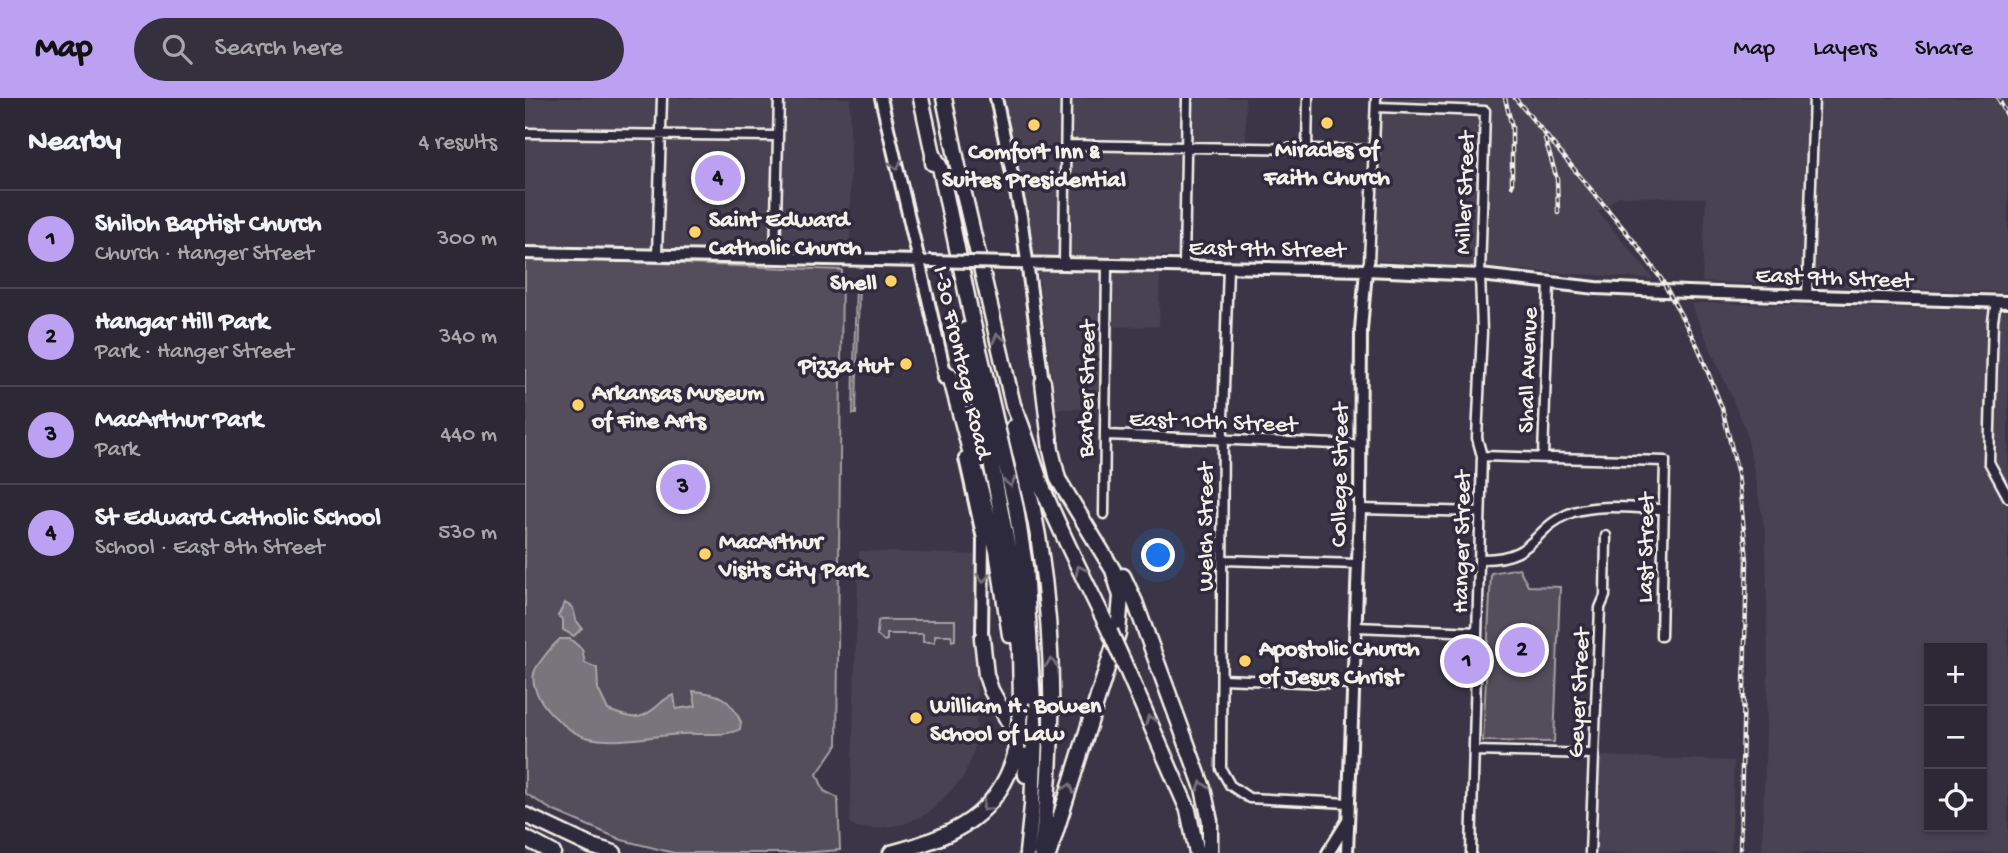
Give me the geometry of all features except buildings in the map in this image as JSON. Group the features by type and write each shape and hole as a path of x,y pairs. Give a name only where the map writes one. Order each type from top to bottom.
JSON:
{"highway":[{"path":"891,853 942,838 969,823 988,806 1012,768 1017,748 1021,702 1014,578 921,98"},
{"path":"944,98 1013,405 1013,422 1039,540 1051,654 1050,761 1041,853"},
{"path":"933,154 940,167 1016,508 1025,566 1035,737 1033,806 1026,853"},
{"path":"945,372 950,376 997,551 1021,702"},
{"path":"1043,382 1054,464 1062,486 1101,548 1119,583 1121,596 1121,619 1110,660 1049,853"},
{"path":"1013,405 1023,424 1035,470 1045,495 1110,632 1188,810 1197,853"},
{"path":"1081,518 1114,561 1135,602 1203,788 1210,821 1210,853"},
{"path":"982,638 986,675 991,690 1017,737 1024,756 1027,788 1026,853"},
{"path":"525,815 591,846 614,853"},
{"path":"525,838 554,853"}],"main road":[{"name":"I-30 Frontage Road","path":"881,98 924,261 944,378 983,539 982,638"},
{"path":"996,98 1019,204 1043,382"},
{"name":"East 9th Street","path":"525,253 1366,270 1480,275 1549,283 1687,292 2002,301"},
{"name":"College Street","path":"1347,853 1360,509 1361,330 1366,270"},
{"path":"1328,853 1348,821"},
{"path":"1328,853 1338,853"}],"street":[{"path":"657,256 662,98"},
{"path":"775,258 779,98"},
{"path":"1064,263 1066,98"},
{"path":"1184,266 1187,98"},
{"path":"1307,149 1308,98"},
{"path":"1807,296 1814,98"},
{"name":"Miller Street","path":"1376,102 1485,111 1480,275"},
{"name":"College Street","path":"1366,270 1369,262 1376,102"},
{"path":"525,133 778,136"},
{"path":"1066,145 1372,150"},
{"name":"Barber Street","path":"1104,514 1107,265"},
{"name":"Welch Street","path":"1228,267 1223,439 1222,772 1230,785 1242,795 1253,799 1349,803"},
{"name":"Hanger Street","path":"1471,853 1482,456 1477,438 1482,332 1480,275"},
{"name":"Shall Avenue","path":"1543,457 1549,283"},
{"path":"2002,301 1993,321 1989,462 2008,497"},
{"name":"East 10th Street","path":"1106,435 1361,445"},
{"path":"1482,456 1543,457"},
{"name":"Last Street","path":"1543,457 1665,461 1661,636"},
{"path":"1480,559 1510,557 1534,542 1554,522 1573,512 1597,508 1664,509"},
{"path":"1360,509 1480,512"},
{"name":"Geyer Street","path":"1590,853 1600,608 1605,596 1606,536"},
{"path":"1224,560 1357,564"},
{"path":"1356,627 1477,632"},
{"path":"1222,679 1354,684"},
{"path":"1475,751 1593,754"}],"shaded area":[{"path":"525,98 850,98 850,248 525,256"},
{"path":"1001,98 1245,98 1246,142 1178,142 1179,255 1160,256 1159,326 1114,327 1113,408 1056,409 1039,279"},
{"path":"1380,98 2008,98 2008,292 1702,282 1706,198 1619,196 1598,212 1654,279 1374,260"},
{"path":"525,258 842,270 837,745 817,774 824,791 838,798 840,850 802,853 674,853 622,840 552,810 525,793"},
{"path":"856,280 859,280 856,414 853,414"},
{"path":"1691,304 2008,311 2008,853 1762,853 1768,672 1766,535 1746,430"},
{"path":"859,551 979,555 976,742 971,760 962,779 930,812 904,824 877,828 857,828 850,823"},
{"path":"1519,568 1528,586 1560,587 1554,742 1483,741 1491,573"},
{"path":"565,603 573,608 576,620 582,628 574,636 563,630 563,620 558,616"},
{"path":"955,620 955,640 952,641 951,635 935,635 935,642 923,642 923,634 887,634 887,640 884,641 877,635 878,621"},
{"path":"560,639 570,639 582,649 585,663 597,668 598,689 608,710 627,716 643,716 674,695 676,709 696,706 693,691 702,692 717,695 728,702 741,722 740,729 720,734 681,734 623,740 589,738 570,730 543,703 534,683 534,673 538,665"},
{"path":"1598,756 1734,761 1731,853 1594,853"}],"railway":[{"path":"1505,98 1512,127 1512,186"},
{"path":"1515,98 1637,245 1662,280 1698,347 1722,408 1738,474 1747,560 1740,853"},
{"path":"1998,98 2008,117"},
{"path":"1545,139 1557,179 1558,213"}],"place":[{"name":"Miracles of Faith Church","path":"1327,123"},
{"name":"Comfort Inn & Suites Presidential","path":"1034,125"},
{"name":"St Edward Catholic School","path":"718,178"},
{"name":"Saint Edward Catholic Church","path":"695,232"},
{"name":"Shell","path":"891,281"},
{"name":"Pizza Hut","path":"906,364"},
{"name":"Arkansas Museum of Fine Arts","path":"578,405"},
{"name":"MacArthur Park","path":"683,487"},
{"name":"MacArthur Visits City Park","path":"705,554"},
{"name":"Hangar Hill Park","path":"1522,650"},
{"name":"Apostolic Church of Jesus Christ","path":"1245,661"},
{"name":"Shiloh Baptist Church","path":"1467,661"},
{"name":"William H. Bowen School of Law","path":"916,718"}]}
